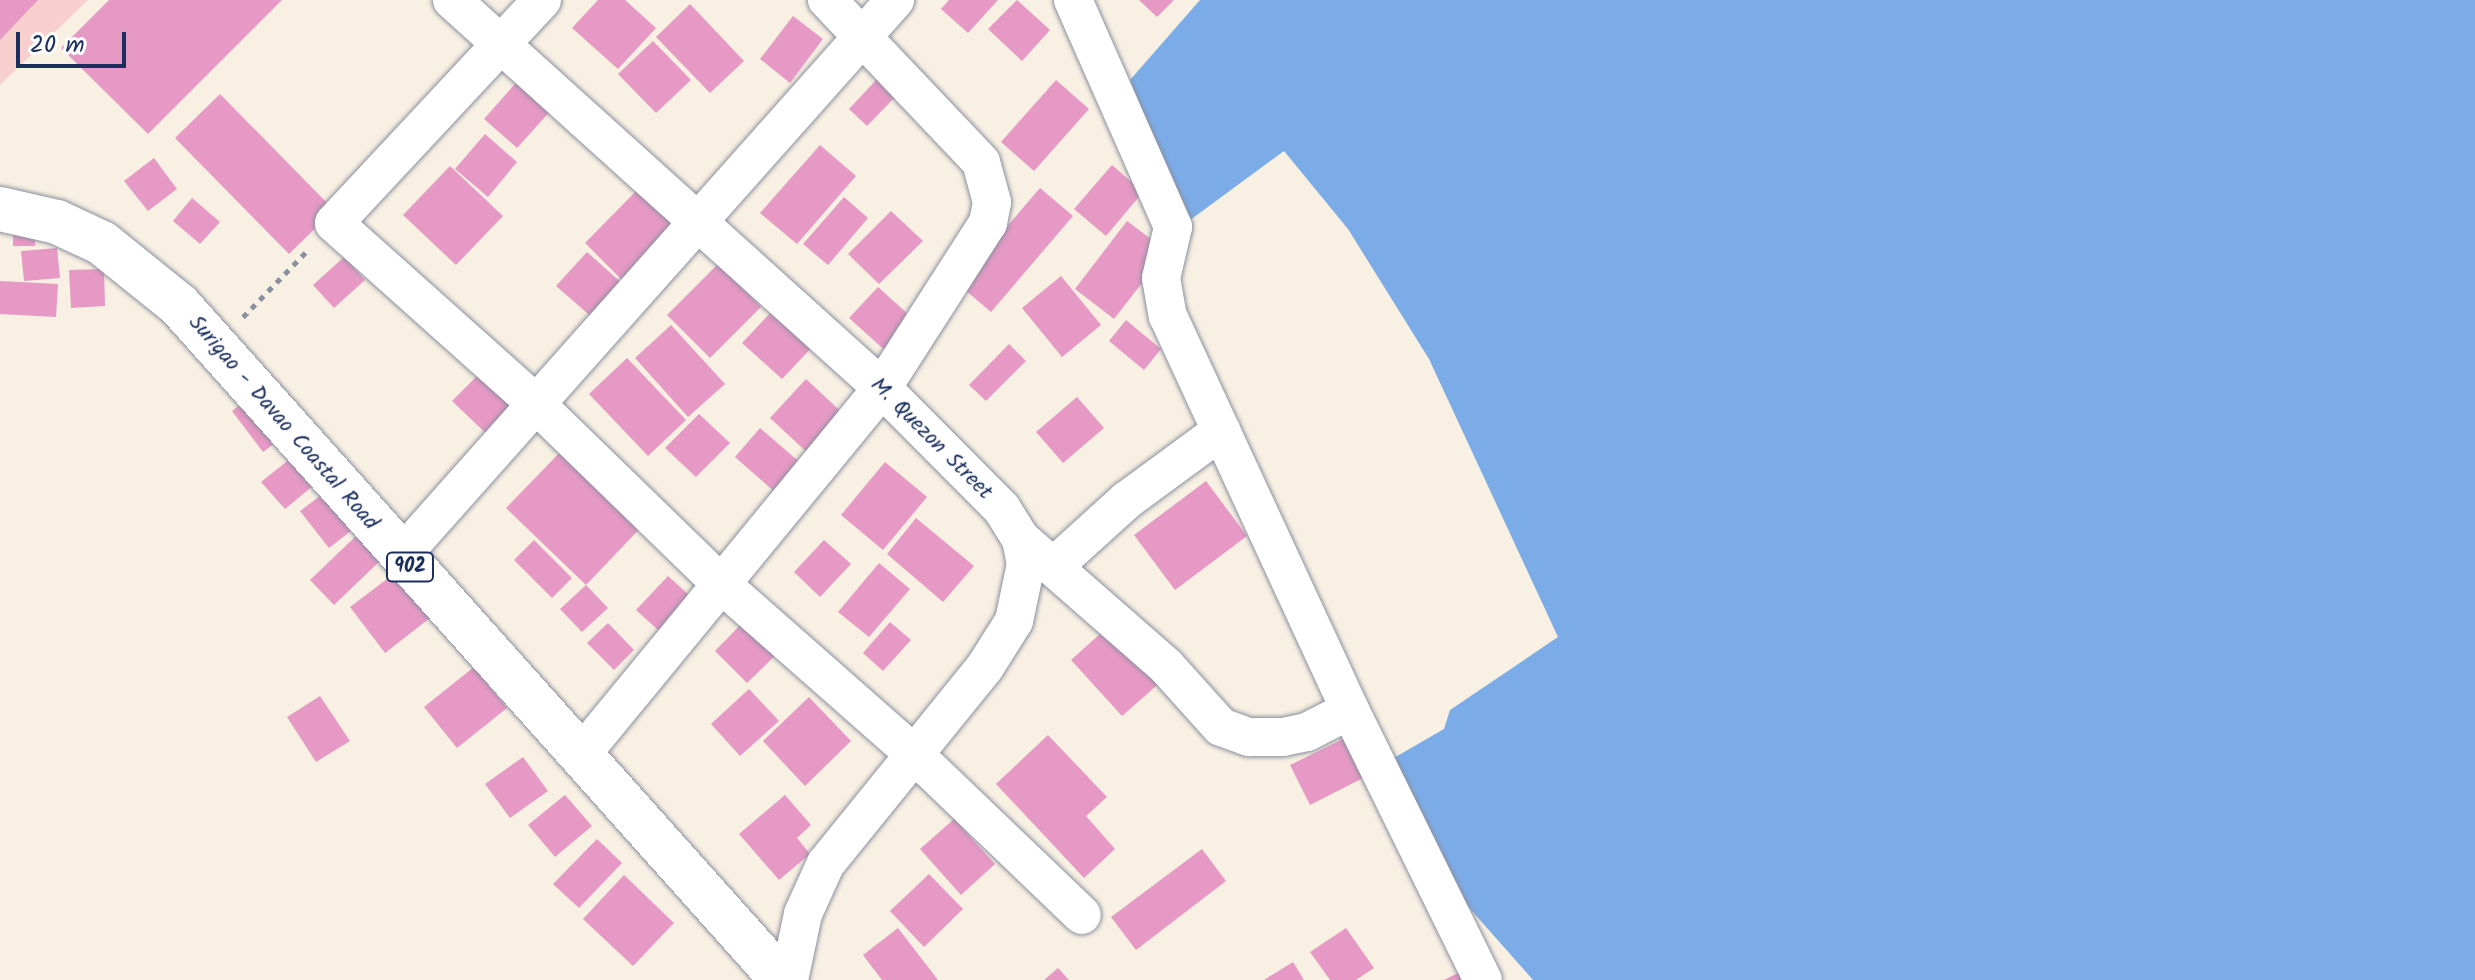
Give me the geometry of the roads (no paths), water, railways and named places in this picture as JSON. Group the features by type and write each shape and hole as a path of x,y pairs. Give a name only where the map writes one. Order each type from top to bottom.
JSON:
{"highway":[{"name":"Surigao - Davao Coastal Road","path":"0,209 57,222 102,243 158,284 782,980"}],"street":[{"name":"M. Quezon Street","path":"452,0 882,388 1002,509 1021,539 1166,666 1221,727 1236,734 1267,738 1307,732 1350,710"},
{"path":"542,0 334,223 535,403 719,582 915,755 1082,915"},
{"path":"580,756 719,582 882,388 972,254 992,202 981,162 863,34 827,0"},
{"path":"401,556 895,0"},
{"path":"1073,0 1169,215 1173,242 1162,263 1163,296 1221,431 1350,710 1483,980"},
{"path":"1053,567 1127,500 1221,431"},
{"path":"789,980 812,887 1014,621 1026,564 1021,539"}],"water":[{"path":"1200,0 2475,0 2475,980 1533,980 1464,902 1392,759 1444,729 1450,710 1558,637 1429,359 1348,229 1284,151 1186,223 1130,80"}]}
